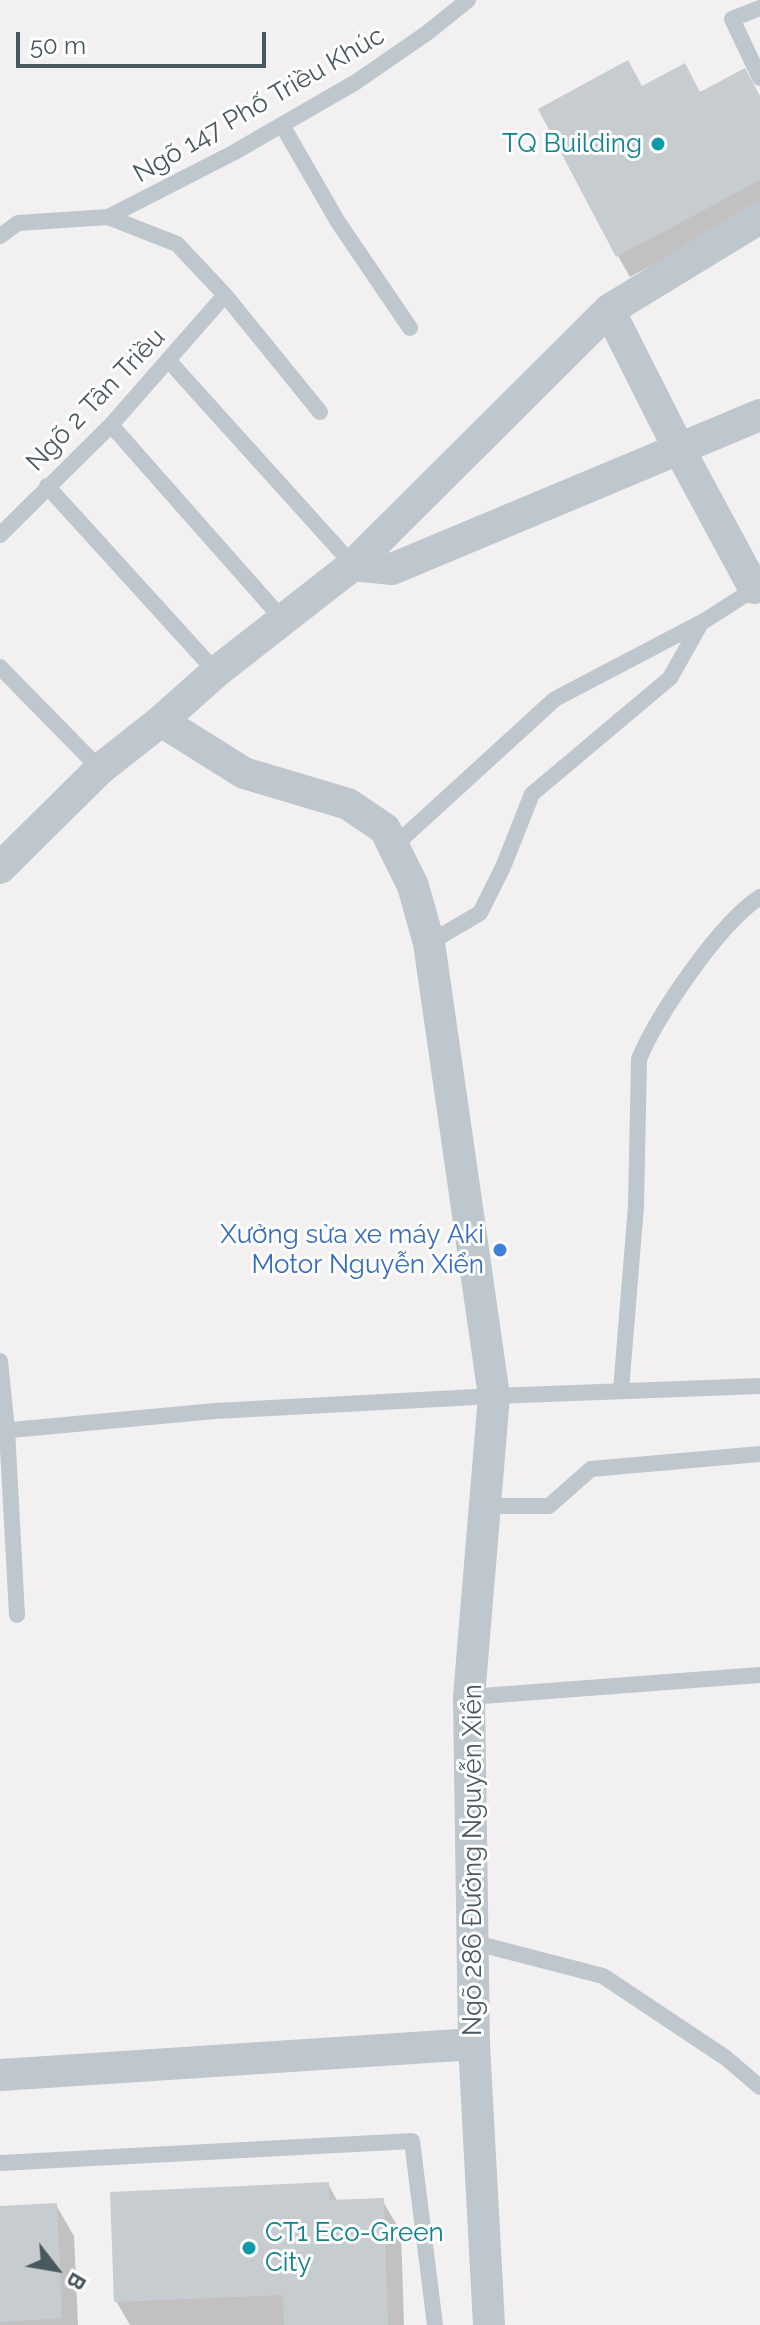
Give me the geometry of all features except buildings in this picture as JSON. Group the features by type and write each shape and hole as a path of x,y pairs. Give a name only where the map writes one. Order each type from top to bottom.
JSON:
{"street":[{"path":"0,868 100,769 216,672 353,565 609,310 760,218"},
{"path":"609,310 679,449 757,586"},
{"path":"353,565 392,569 760,415"},
{"name":"Ngõ 286 Đường Nguyễn Xiển","path":"161,721 244,773 348,804 385,829 413,886 429,943 494,1396 469,1697 474,2044 489,2325"},
{"path":"0,2075 474,2044"}],"lane":[{"name":"Ngõ 147 Phố Triều Khúc","path":"108,217 356,82 427,33 468,0"},
{"path":"760,8 732,19 760,78"},
{"path":"282,125 338,222 410,328"},
{"path":"0,236 18,223 108,217 177,244 225,295 320,412"},
{"name":"Ngõ 2 Tân Triều","path":"0,535 111,425 225,295"},
{"path":"169,361 353,565"},
{"path":"111,425 284,621"},
{"path":"47,486 216,672"},
{"path":"0,512 16,518"},
{"path":"394,846 555,699 701,623 757,586"},
{"path":"429,943 480,913 503,867 532,794 670,678 701,623"},
{"path":"0,667 100,769"},
{"path":"621,1390 636,1206 639,1059 648,1037 704,954 734,919 760,897"},
{"path":"0,1361 17,1615"},
{"path":"3,1431 215,1411 760,1386"},
{"path":"485,1506 549,1506 591,1469 760,1454"},
{"path":"469,1697 760,1675"},
{"path":"472,1942 603,1976 726,2058 760,2087"},
{"path":"0,2163 412,2141 435,2325"}],"place":[{"name":"TQ Building","path":"658,144"},
{"name":"Xưởng sửa xe máy Aki Motor Nguyễn Xiển","path":"500,1250"},
{"name":"CT1 Eco-Green City","path":"249,2248"}]}
